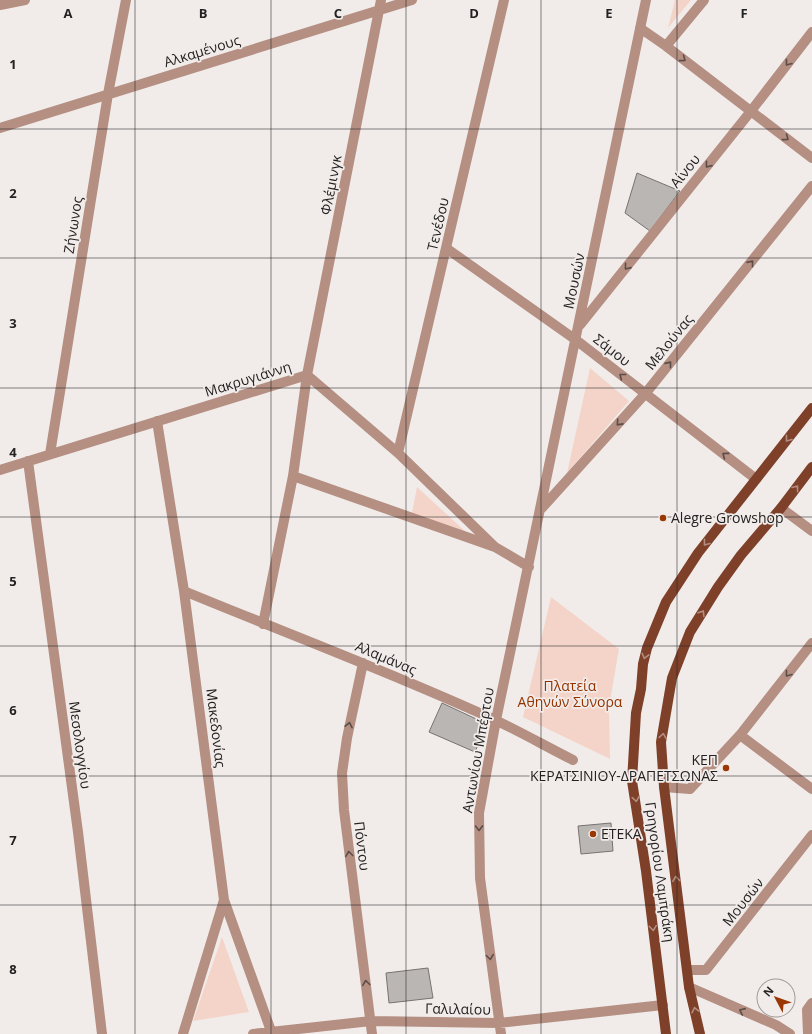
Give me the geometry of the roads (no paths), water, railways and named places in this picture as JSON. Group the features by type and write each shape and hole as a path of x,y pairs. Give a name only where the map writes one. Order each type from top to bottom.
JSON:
{"main road":[{"name":"Γρηγορίου Λαμπράκη","path":"666,1034 646,871 632,781 636,713 641,689 643,664 647,648 666,602 698,553 812,408"},
{"name":"Γρηγορίου Λαμπράκη","path":"700,1034 689,987 664,786 661,742 672,678 690,632 718,587 741,555 781,508 812,467"}],"street":[{"path":"0,5 25,0"},
{"name":"Ζήνωνος","path":"50,454 108,94 126,0"},
{"name":"Αλκαμένους","path":"0,128 380,5 412,0"},
{"name":"Τενέδου","path":"398,453 504,0"},
{"name":"Μουσών","path":"529,567 646,0"},
{"path":"666,46 704,0"},
{"name":"Φλέμινγκ","path":"263,624 293,476 307,375 380,5"},
{"path":"640,28 666,46 812,158"},
{"name":"Αίνου","path":"579,327 812,32"},
{"name":"Μελούνας","path":"541,509 645,394 812,186"},
{"name":"Σάμου","path":"446,248 576,340 756,479"},
{"name":"Μακρυγιάννη","path":"0,470 307,375 398,453 495,547"},
{"name":"Μακεδονίας","path":"157,421 184,591 224,900 183,1034"},
{"name":"Μεσολογγίου","path":"28,461 79,840 102,1034"},
{"path":"293,476 495,547 529,567"},
{"path":"781,508 812,531"},
{"name":"Αντωνίου Μπέρτου","path":"501,1034 480,878 479,813 496,720 529,567"},
{"name":"Αλαμάνας","path":"184,591 363,663 496,720 573,760"},
{"path":"664,786 690,789 740,735 812,644"},
{"name":"Πόντου","path":"363,663 346,738 342,773 344,810 372,1034"},
{"path":"740,735 812,788"},
{"name":"Μουσών","path":"688,970 706,970 812,835"},
{"path":"224,900 271,1031"},
{"path":"689,987 776,1025 790,1034"},
{"path":"808,1034 807,1010 812,1003"},
{"name":"Γαλιλαίου","path":"253,1034 271,1031 308,1031 371,1021 499,1023 663,1004"}],"place":[{"name":"Alegre Growshop","path":"663,518"},
{"name":"ΚΕΠ ΚΕΡΑΤΣΙΝΙΟΥ-ΔΡΑΠΕΤΣΩΝΑΣ","path":"726,768"},
{"name":"ΕΤΕΚΑ","path":"593,834"}],"park label":[{"name":"Πλατεία Αθηνών Σύνορα","path":"570,694"}]}
